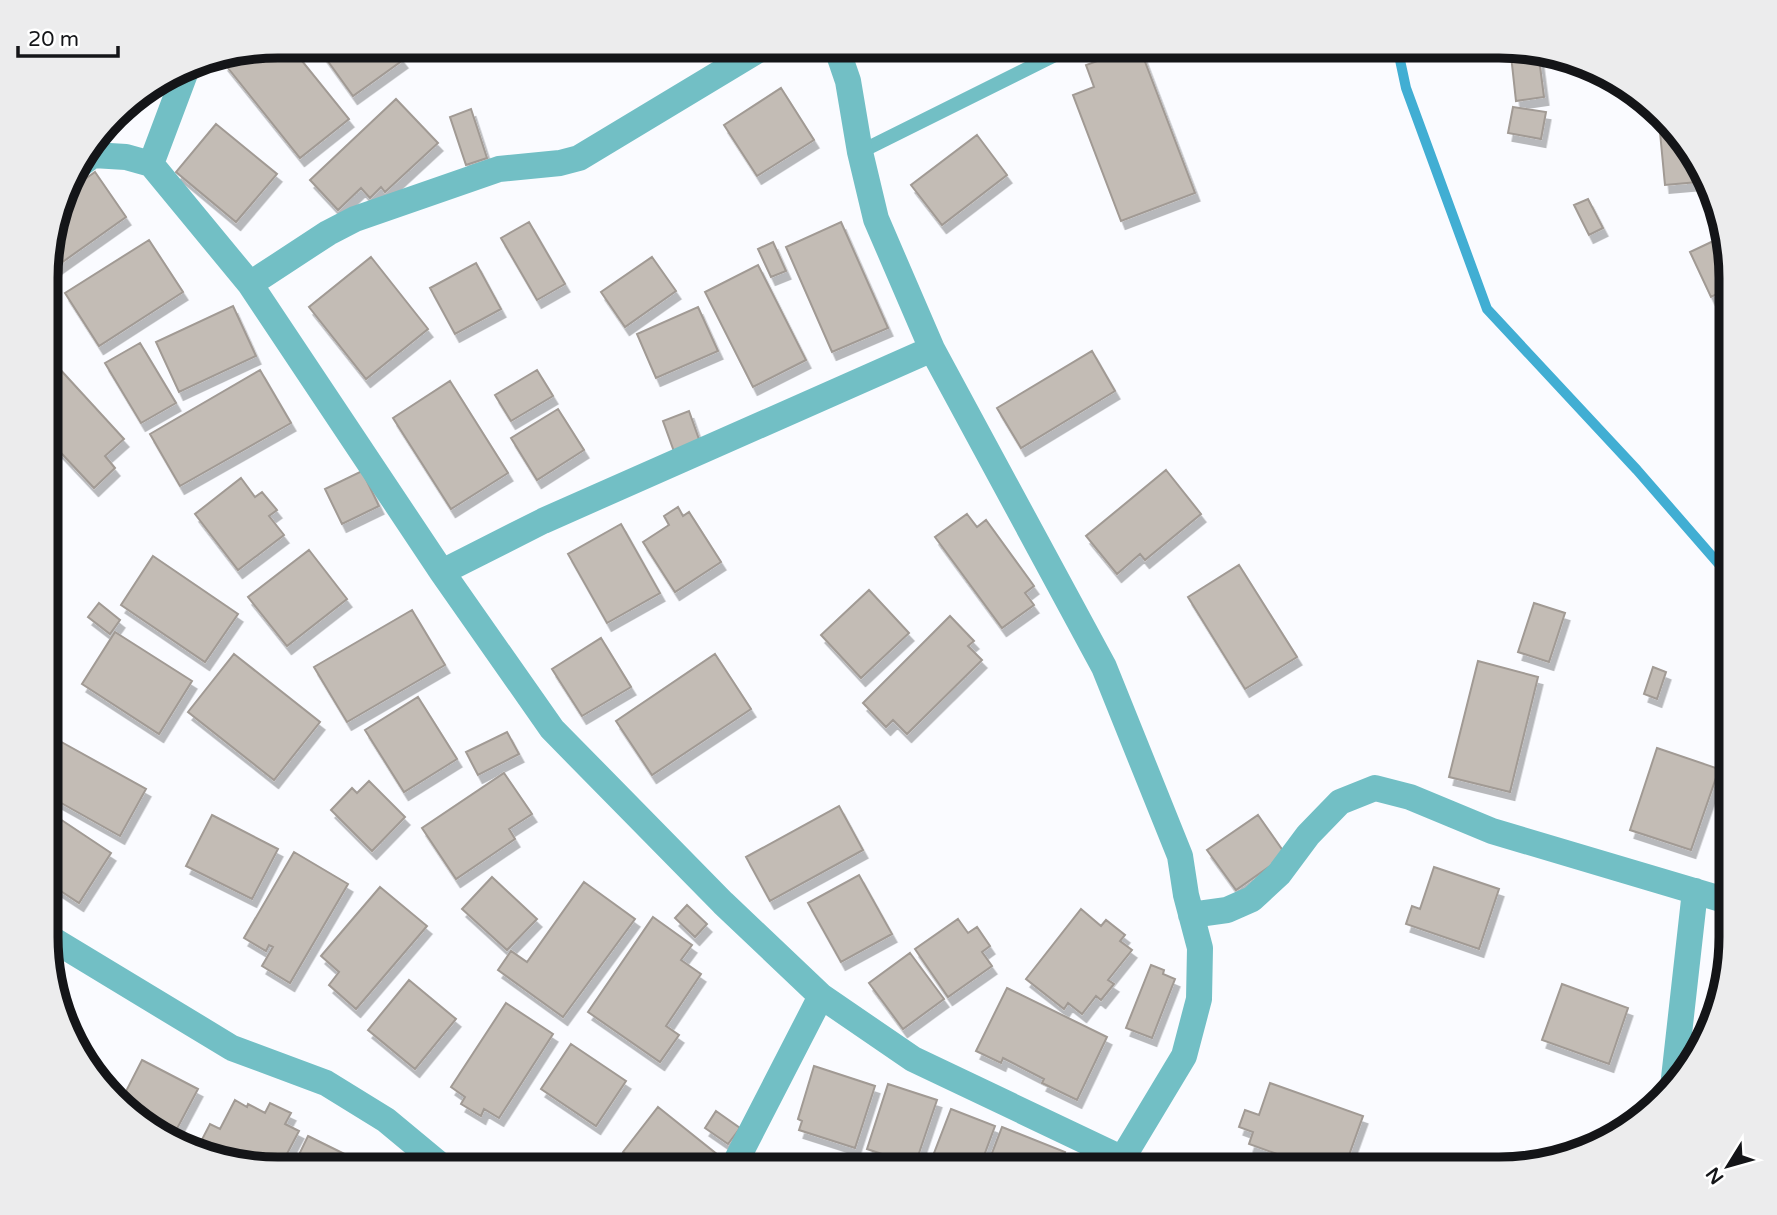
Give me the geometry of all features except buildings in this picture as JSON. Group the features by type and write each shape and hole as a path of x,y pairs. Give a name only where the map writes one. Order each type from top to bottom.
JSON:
{"street":[{"path":"250,284 328,233 355,219 499,169 561,163 579,158 745,58"},
{"path":"840,58 848,81 860,152 876,219 932,349 1104,667 1180,856 1200,948 1199,999 1184,1056 1123,1157"},
{"path":"151,164 183,79"},
{"path":"95,155 126,157 151,164 250,284 442,572 552,729 723,903 821,996 913,1059 1105,1157"},
{"path":"442,572 543,522 932,349"},
{"path":"1191,915 1227,910 1252,899 1279,874 1308,835 1340,802 1375,788 1410,797 1492,831 1719,898"},
{"path":"1675,1070 1695,891"},
{"path":"58,943 232,1048 326,1083 386,1121 430,1157"},
{"path":"738,1157 821,996"}],"lane":[{"path":"860,152 1049,58"}],"waterway":[{"path":"1400,58 1406,88 1487,309 1637,470 1719,564"}]}
